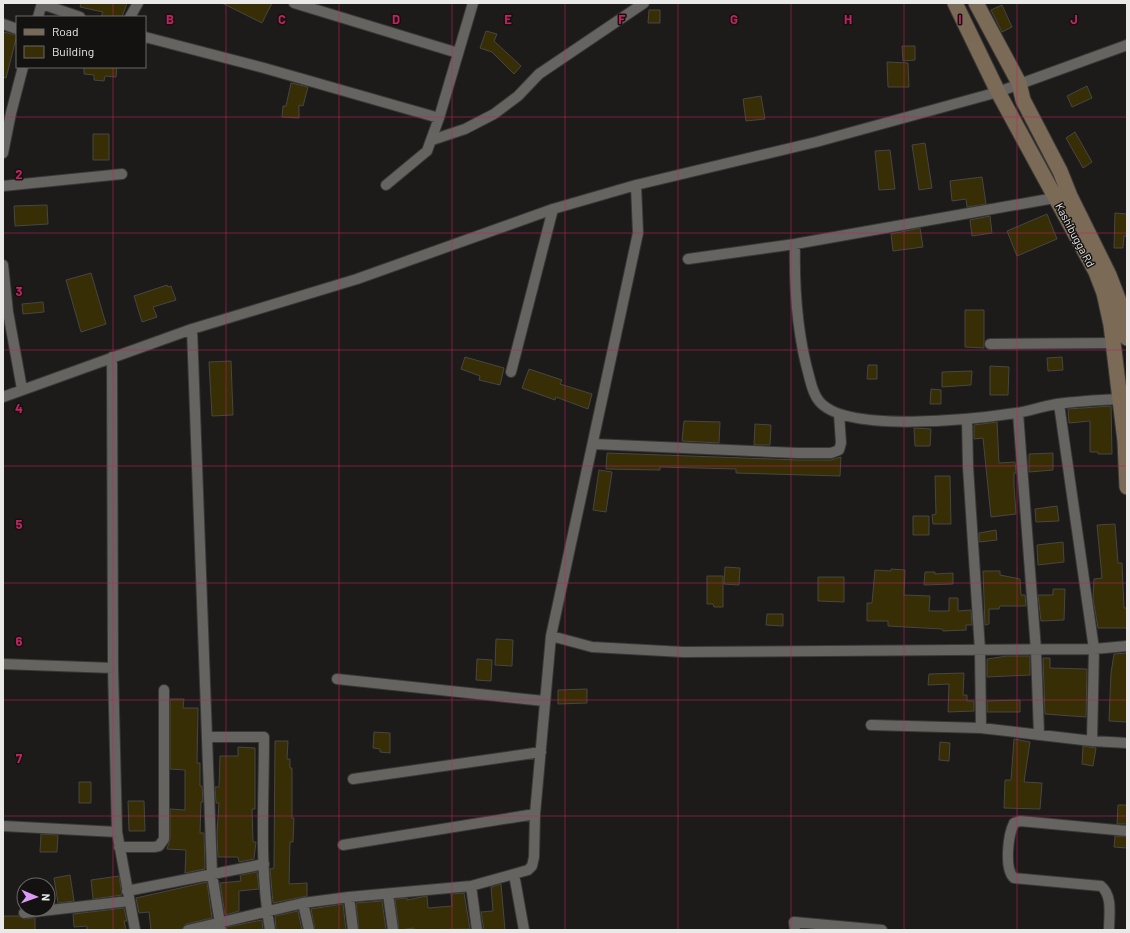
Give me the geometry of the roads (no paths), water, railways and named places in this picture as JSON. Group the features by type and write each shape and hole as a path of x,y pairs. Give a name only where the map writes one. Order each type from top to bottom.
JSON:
{"main road":[{"name":"Kashibugga Rd","path":"955,3 998,92 1063,197 1118,295 1124,314 1120,340 1121,399 1127,488"},
{"name":"Kashibugga Rd","path":"976,3 1020,83 1023,100 1060,171 1063,197"}],"street":[{"path":"38,16 42,3 77,16"},
{"path":"131,16 138,3"},
{"path":"294,3 458,53"},
{"path":"386,185 427,151 439,118 473,3"},
{"path":"432,140 465,129 494,114 518,96 539,74 644,3"},
{"path":"3,24 16,29"},
{"path":"146,38 264,68 439,118"},
{"path":"3,397 192,329 357,279 554,209 636,184 816,142 998,92 1127,45"},
{"path":"3,153 7,111 23,68"},
{"path":"3,186 122,174"},
{"path":"188,930 220,926 304,903 349,897 471,886 528,870 532,866 544,701 551,636 638,233 636,184"},
{"path":"688,259 795,244 1063,197"},
{"path":"511,372 554,209"},
{"path":"795,244 797,314 806,366 813,390 818,400 826,408 838,414 893,422 966,419 1018,413 1059,404 1121,399"},
{"path":"3,265 8,312 22,389"},
{"path":"192,329 212,874 220,926"},
{"path":"990,344 1120,340"},
{"path":"112,357 113,668 117,832 135,930"},
{"path":"1059,404 1094,649 1092,741"},
{"path":"1018,413 1036,650 1039,735"},
{"path":"593,444 768,452 831,453 839,450 841,443 838,414"},
{"path":"966,419 980,650 981,728"},
{"path":"551,636 592,647 683,652 1036,650 1094,649 1127,646"},
{"path":"3,664 113,668"},
{"path":"337,679 544,701"},
{"path":"119,847 154,847 159,846 164,838 164,690"},
{"path":"871,725 981,728 1092,741 1127,743"},
{"path":"208,737 264,737 264,864 267,912 270,930"},
{"path":"354,779 541,752"},
{"path":"343,845 535,814"},
{"path":"1109,930 1109,897 1106,890 1101,886 1014,878 1009,874 1008,865 1011,829 1014,823 1020,821 1127,830"},
{"path":"3,826 117,832"},
{"path":"56,908 128,896 212,874 264,864"},
{"path":"514,874 524,930"},
{"path":"471,886 477,930"},
{"path":"388,894 393,930"},
{"path":"349,897 353,930"},
{"path":"304,903 309,930"},
{"path":"795,930 794,922 882,930"}]}
